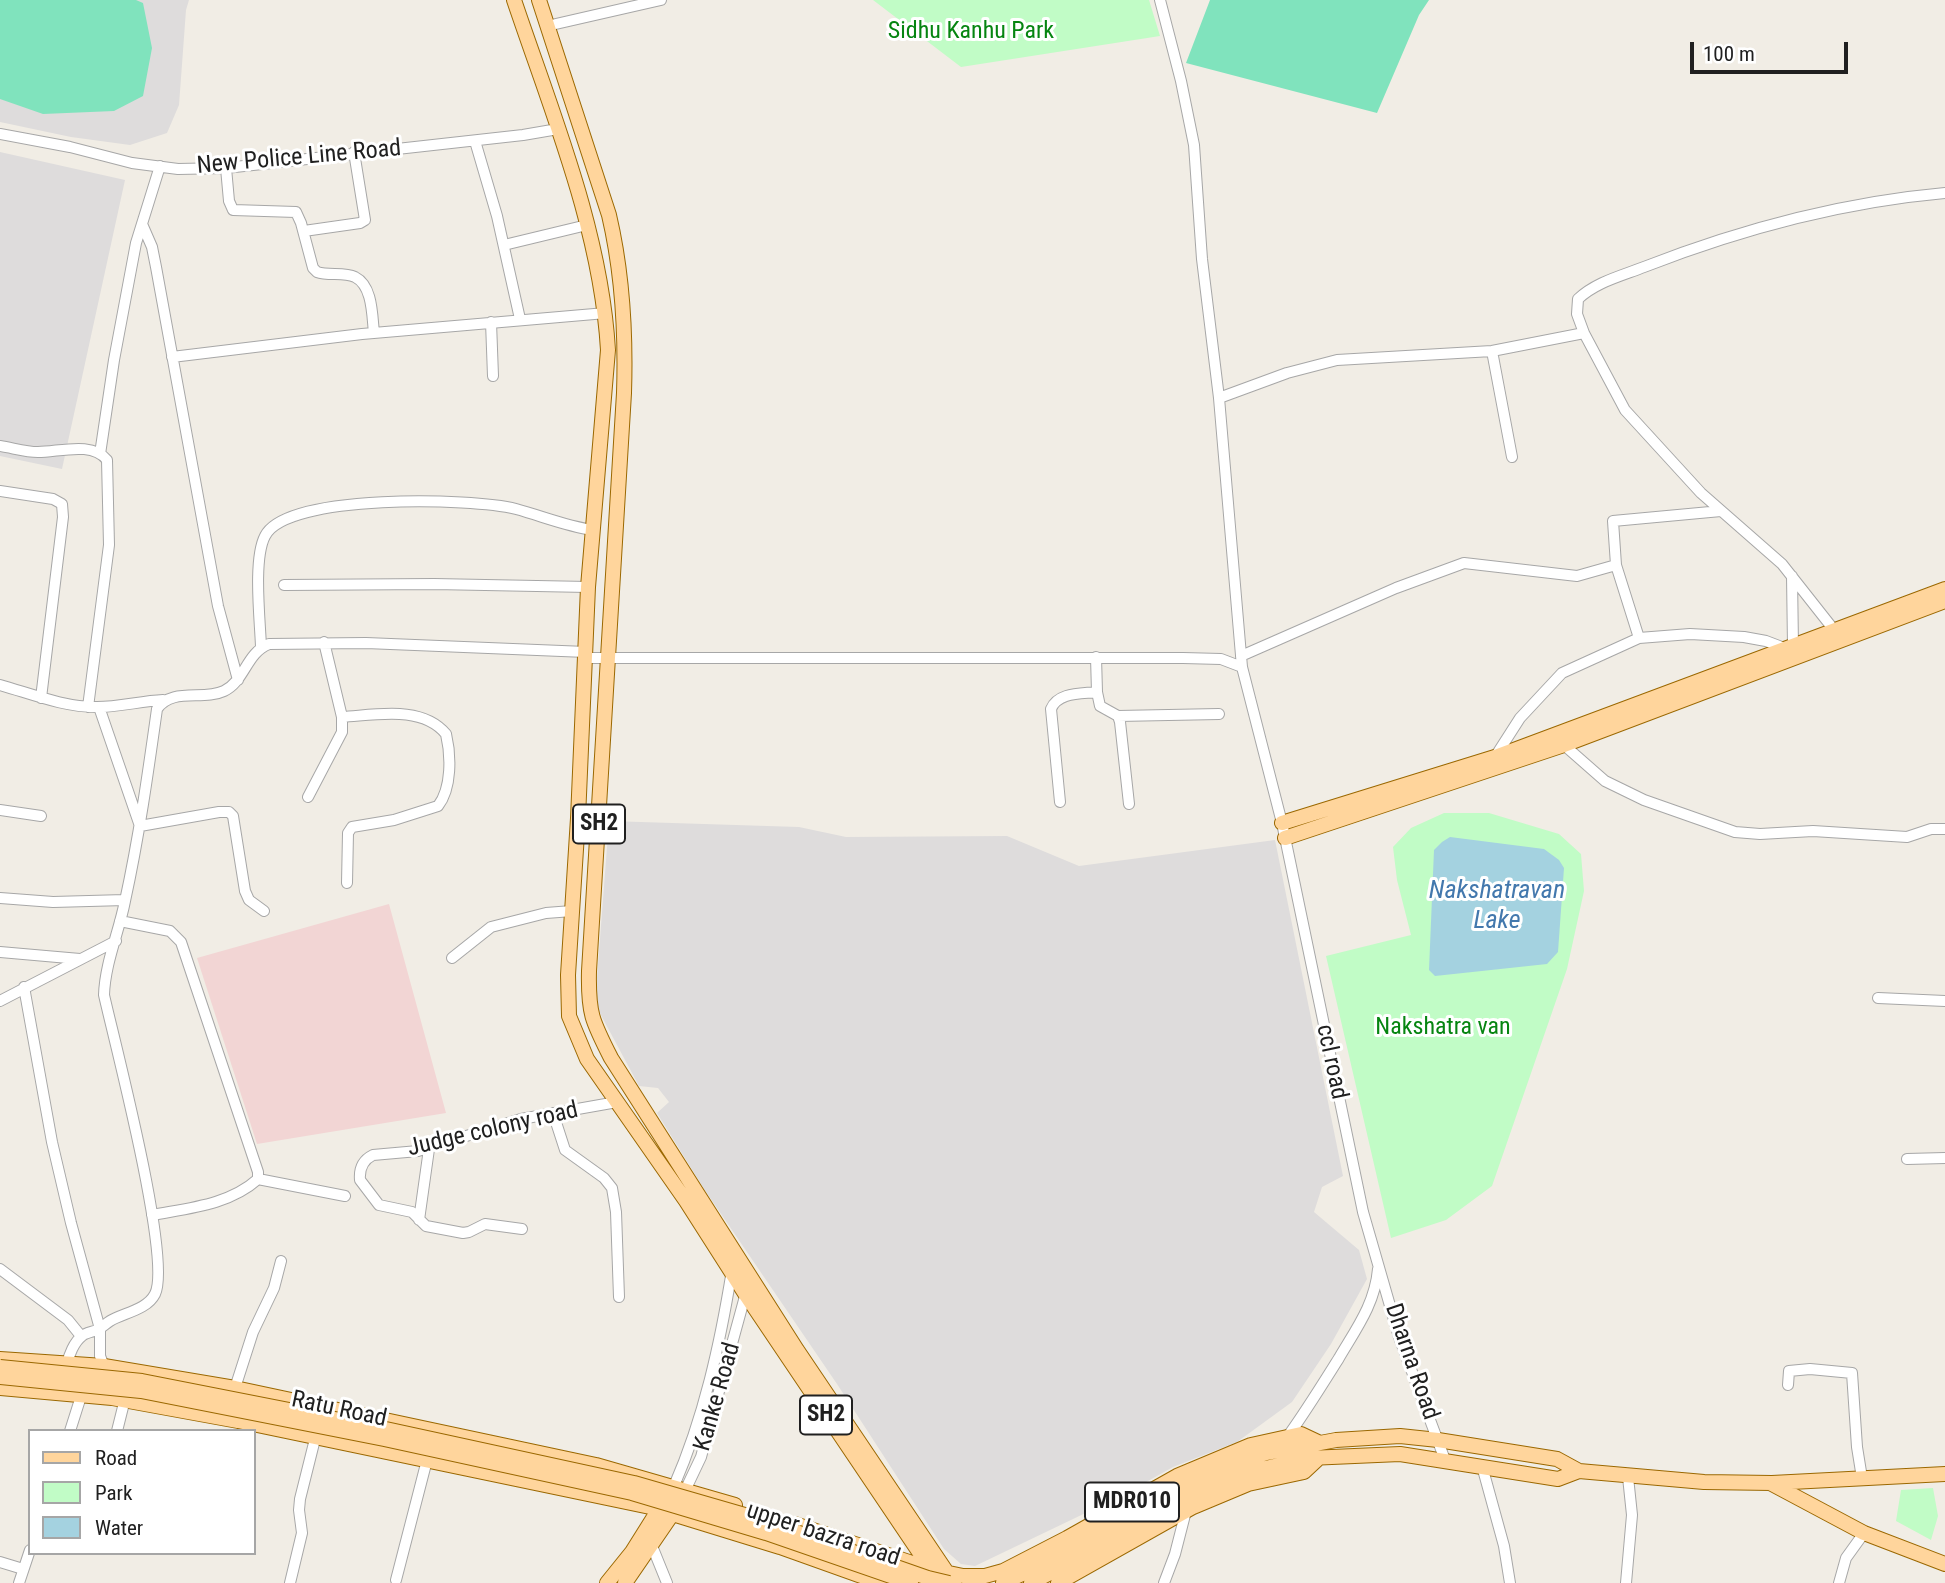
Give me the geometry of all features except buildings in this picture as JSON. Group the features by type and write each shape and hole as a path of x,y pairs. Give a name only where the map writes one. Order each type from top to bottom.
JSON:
{"main road":[{"name":"SH2","path":"514,0 587,225 600,271 606,313 608,350 588,587 568,975 569,1016 587,1059 687,1201 732,1274 930,1569"},
{"name":"SH2","path":"539,0 609,215 617,246 625,308 624,393 589,971 591,1020 611,1058 750,1277 948,1581"},
{"path":"1285,838 1562,739 1838,635 1945,589"},
{"path":"1282,823 1494,757 1562,739 1790,648 1945,601"},
{"name":"Ratu Road","path":"0,1359 104,1366 235,1388 596,1465 680,1488"},
{"path":"0,1367 142,1381 399,1432 634,1483 762,1520 928,1578 948,1581"},
{"path":"0,1377 141,1391 384,1439 619,1490 766,1533 911,1583"},
{"name":"Ratu Road","path":"0,1388 83,1394 238,1421 666,1511"},
{"name":"upper bazra road","path":"680,1488 930,1569 948,1581 995,1574 1067,1538 1177,1476 1251,1445 1301,1434 1318,1442"},
{"path":"1003,1583 1266,1453 1318,1442 1400,1436 1558,1459 1579,1471 1716,1483 1772,1483 1945,1474"},
{"path":"1031,1583 1215,1479 1290,1462 1400,1454 1558,1479 1579,1471"},
{"name":"MDR010","path":"1064,1582 1186,1511 1248,1484 1304,1472 1319,1458"},
{"path":"1772,1483 1864,1533 1945,1564"},
{"path":"607,1583 666,1511 680,1488"},
{"path":"625,1583 652,1546 666,1511"},
{"name":"upper bazra road","path":"666,1511 881,1583"}],"street":[{"path":"547,26 661,0"},
{"name":"ccl road","path":"1160,0 1175,52 1194,145 1202,259 1219,398 1241,662 1282,823 1363,1212 1379,1263 1376,1287 1367,1313 1309,1408 1288,1436"},
{"name":"New Police Line Road","path":"0,134 70,147 132,163 226,168 354,152 475,141 558,129"},
{"path":"475,141 504,245 520,319"},
{"path":"303,231 365,220 354,152"},
{"path":"100,454 118,336 136,243 160,166"},
{"path":"226,168 229,201 233,210 291,211 299,217 313,268 317,272 355,277 361,282 371,304 374,333"},
{"path":"1838,635 1782,564 1700,493 1625,410 1584,333 1577,314 1578,299 1590,288 1661,260 1779,222 1945,193"},
{"path":"142,224 154,257 218,606 238,680"},
{"path":"504,245 587,225"},
{"path":"172,357 374,333 606,313"},
{"path":"491,322 493,376"},
{"path":"1219,398 1287,373 1337,360 1492,351 1584,333"},
{"path":"1492,351 1512,457"},
{"path":"0,446 35,452 84,449 100,454 107,460 110,545 93,707 140,826"},
{"path":"0,491 53,499 62,503 63,517 41,698"},
{"path":"261,647 260,552 266,534 287,517 322,508 435,502 516,509 565,526 593,530"},
{"path":"1639,638 1616,565 1613,521 1721,511"},
{"path":"0,685 41,698 93,707 221,693 238,680 252,656 261,647 268,644 324,642 608,657 1097,657 1221,659 1241,662 1396,588 1464,563 1577,576 1616,565"},
{"path":"1494,757 1520,718 1562,673 1639,638 1690,634 1744,637 1790,648 1791,576"},
{"path":"284,585 588,587"},
{"path":"308,797 340,738 342,717 324,642"},
{"path":"1097,657 1097,692 1100,706 1118,716 1219,714"},
{"path":"1060,802 1051,709 1054,702 1061,697 1097,692"},
{"path":"67,1364 81,1336 100,1329 110,1321 149,1302 155,1294 159,1262 152,1215 104,995 105,977 116,942 140,826 157,709 163,700"},
{"path":"1118,716 1129,804"},
{"path":"342,717 421,717 446,734 449,754 446,792 438,806 394,820 352,827 348,833 347,883"},
{"path":"1562,739 1605,781 1644,800 1735,832 1760,834 1814,831 1907,837 1931,829 1945,830"},
{"path":"0,810 41,817"},
{"path":"140,826 219,812 229,813 233,816 236,828 249,900 264,911"},
{"path":"0,898 53,902 125,900"},
{"path":"452,958 491,928 546,913 572,911"},
{"path":"120,921 170,932 181,942 258,1179"},
{"path":"0,1001 116,942"},
{"path":"0,952 83,959"},
{"path":"24,987 52,1142 100,1329 100,1356 104,1366"},
{"path":"1878,998 1945,1002"},
{"name":"Judge colony road","path":"522,1228 485,1224 463,1233 434,1229 426,1226 412,1212 379,1205 363,1186 360,1174 366,1159 373,1155 429,1149 500,1125 617,1102"},
{"path":"553,1113 565,1150 604,1178 612,1188 616,1212 619,1297"},
{"path":"419,1220 429,1149"},
{"path":"1906,1159 1945,1158"},
{"path":"152,1215 203,1206 229,1198 258,1179 345,1196"},
{"name":"Kanke Road","path":"680,1488 708,1389 735,1253"},
{"path":"235,1388 253,1332 274,1288 281,1261"},
{"name":"Dharna Road","path":"1379,1263 1399,1337 1445,1460"},
{"path":"0,1269 68,1320 81,1336"},
{"name":"Kanke Road","path":"680,1488 701,1457 750,1277"},
{"path":"71,1429 83,1394 87,1365"},
{"path":"1788,1385 1789,1371 1810,1369 1852,1373 1862,1478"},
{"path":"118,1429 126,1401 129,1371"},
{"path":"290,1583 301,1543 300,1499 315,1439"},
{"path":"396,1580 427,1460"},
{"path":"1482,1466 1504,1546 1510,1583"},
{"path":"1626,1583 1632,1515 1628,1477"},
{"path":"1164,1583 1186,1511"},
{"path":"1839,1583 1846,1558 1864,1533"},
{"path":"652,1546 667,1583"},
{"path":"19,1583 28,1555"},
{"path":"0,1562 23,1569"}],"shaded area":[{"path":"0,0 189,0 179,105 167,133 130,145 71,137 0,122"},
{"path":"0,152 125,180 62,469 0,456"},
{"path":"609,821 799,827 846,837 1007,836 1079,866 1275,840 1343,1176 1322,1187 1314,1212 1359,1250 1367,1279 1331,1344 1292,1402 1237,1442 1173,1467 1121,1496 975,1566 961,1564 944,1549 837,1384 704,1189 657,1113 669,1102 658,1088 639,1086 595,1004"},
{"path":"389,904 446,1113 257,1144 197,958"}],"green space":[{"path":"0,0 136,0 143,3 152,48 143,96 114,111 43,114 0,99"},
{"name":"Sidhu Kanhu Park","path":"873,0 1149,0 1160,36 961,67"},
{"path":"1210,0 1429,0 1419,15 1377,113 1186,63"},
{"name":"Nakshatra van","path":"1444,813 1489,813 1559,834 1581,854 1584,891 1567,969 1492,1186 1446,1220 1391,1238 1326,956 1411,935 1397,880 1393,847 1411,828"},
{"path":"1933,1488 1938,1516 1931,1540 1896,1521 1901,1490"}],"water":[{"name":"Nakshatravan Lake","path":"1450,837 1544,849 1559,860 1564,868 1558,952 1547,964 1435,976 1429,970 1434,850"}]}
